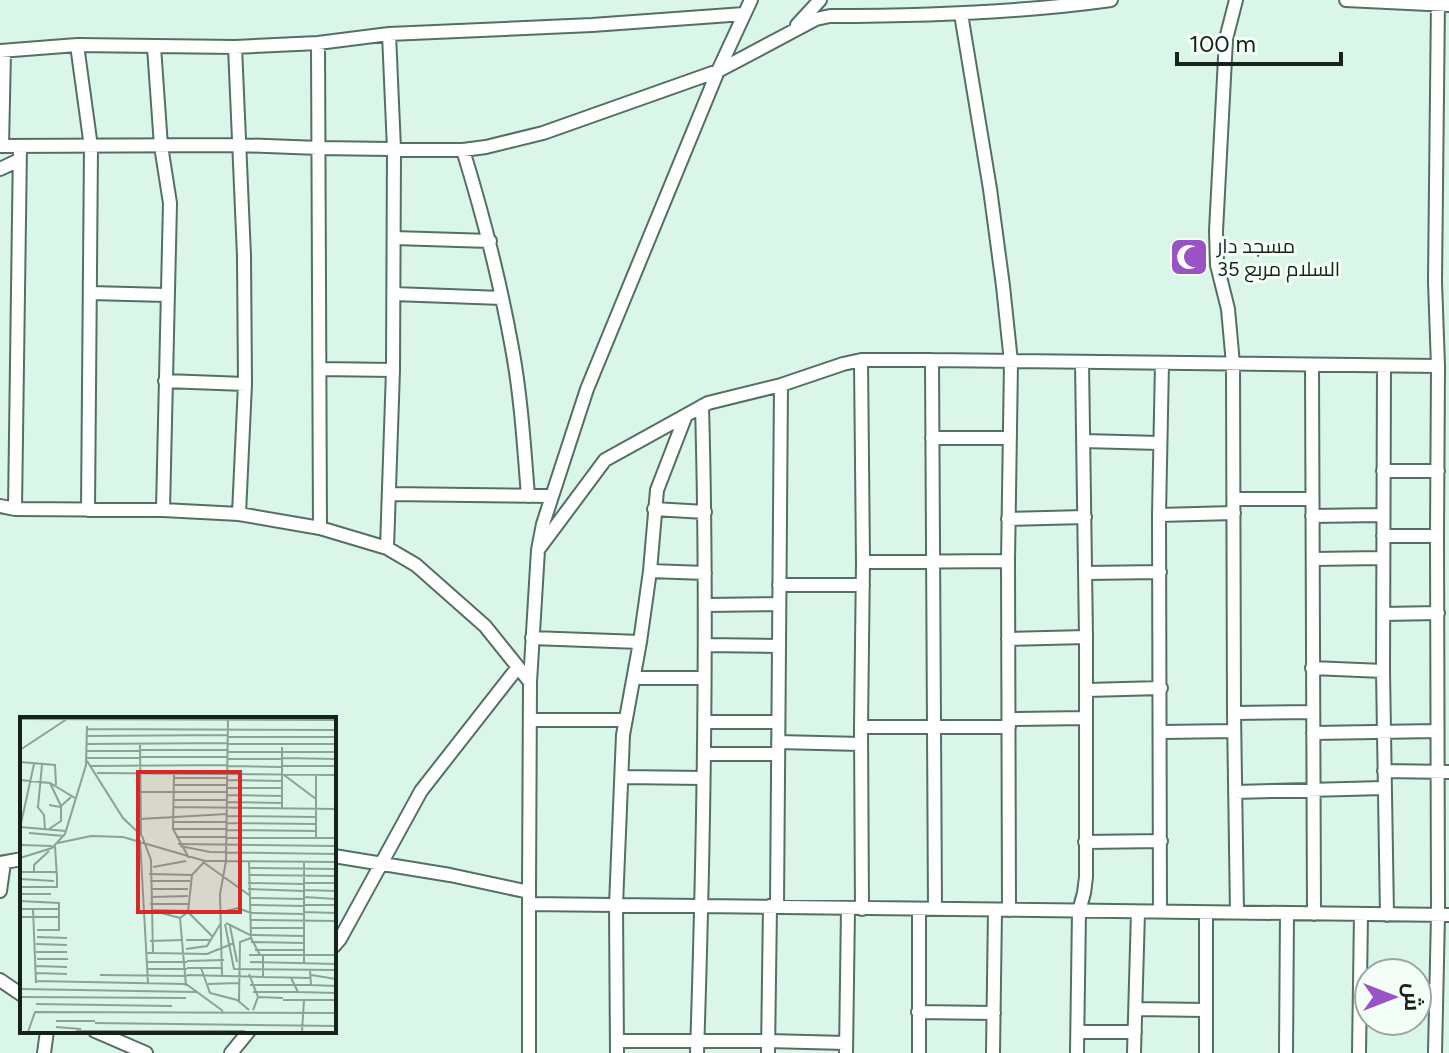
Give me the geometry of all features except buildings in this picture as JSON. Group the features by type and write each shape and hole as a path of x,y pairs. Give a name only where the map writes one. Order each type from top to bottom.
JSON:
{"street":[{"path":"529,1053 530,682 538,550 587,389 718,71 751,0"},
{"path":"790,33 820,0"},
{"path":"744,14 592,25 389,34 318,43 235,47 77,45 2,51 1,146 20,153 91,147 238,145 463,150 510,143 543,133 718,71 816,19 1046,9 1111,0"},
{"path":"1236,0 1226,39 1216,231 1217,265 1228,309 1233,364 1237,913"},
{"path":"1346,0 1441,3 1442,151 1435,282 1443,346 1438,366 1443,385 1443,425 1438,471 1437,536 1443,560 1438,613 1437,731 1444,772 1444,915 1435,991 1442,1012 1435,1053"},
{"path":"961,14 990,189 1011,362 1008,519 1009,910"},
{"path":"387,548 394,294 394,149 389,34"},
{"path":"318,43 320,528"},
{"path":"77,45 91,147 88,510"},
{"path":"154,47 161,146 170,203 163,510"},
{"path":"235,47 244,256 245,384 239,514"},
{"path":"463,150 490,241 513,351 528,496"},
{"path":"0,169 20,153"},
{"path":"20,153 4,507 239,514 320,528 387,548 416,565 485,626 530,682"},
{"path":"394,238 490,241"},
{"path":"1435,282 1449,282"},
{"path":"90,293 167,295"},
{"path":"394,294 502,298"},
{"path":"538,550 605,460 702,406 861,360 1438,366"},
{"path":"861,360 862,909"},
{"path":"932,360 935,909"},
{"path":"1077,1053 1079,911 1086,877 1087,690 1082,362"},
{"path":"1160,912 1159,515 1162,363"},
{"path":"1312,365 1314,914"},
{"path":"1384,366 1382,558 1387,915"},
{"path":"320,369 393,370"},
{"path":"165,381 245,384"},
{"path":"768,1047 778,748 781,385"},
{"path":"697,1047 705,754 702,406"},
{"path":"686,415 657,490 650,571 635,678 625,720 616,905 617,1047 846,1048 848,908"},
{"path":"932,438 1009,438"},
{"path":"1083,441 1160,443"},
{"path":"1383,471 1438,471"},
{"path":"389,494 552,496"},
{"path":"1159,515 1312,499"},
{"path":"654,509 705,512"},
{"path":"1312,516 1382,515"},
{"path":"1008,519 1085,517"},
{"path":"1383,536 1437,536"},
{"path":"1313,559 1382,558"},
{"path":"863,562 1008,561"},
{"path":"650,571 705,573"},
{"path":"1085,573 1160,572"},
{"path":"779,585 863,585"},
{"path":"705,605 778,604"},
{"path":"1383,614 1438,613"},
{"path":"1008,639 1086,637"},
{"path":"532,638 640,642"},
{"path":"705,645 778,646"},
{"path":"336,944 421,791 518,667"},
{"path":"1312,668 1383,671"},
{"path":"635,678 704,678"},
{"path":"1087,690 1161,688"},
{"path":"1234,713 1312,712"},
{"path":"861,727 934,727 1086,718"},
{"path":"530,720 625,720"},
{"path":"705,722 777,722"},
{"path":"1161,732 1234,731"},
{"path":"1313,733 1437,731"},
{"path":"705,754 861,744"},
{"path":"1384,771 1444,772"},
{"path":"623,777 703,778"},
{"path":"1235,792 1384,788"},
{"path":"1085,842 1161,841"},
{"path":"336,856 450,875 529,898 616,905 1444,915"},
{"path":"0,891 2,863"},
{"path":"919,909 919,1053"},
{"path":"993,1053 995,910"},
{"path":"1134,1053 1138,912"},
{"path":"1206,913 1206,1053"},
{"path":"1286,1053 1287,913"},
{"path":"1361,914 1363,957"},
{"path":"1,981 20,994"},
{"path":"1136,1009 1206,1010"},
{"path":"918,1012 994,1013"},
{"path":"1078,1032 1135,1032"},
{"path":"44,1053 47,1033"},
{"path":"231,1053 247,1033"},
{"path":"112,1034 146,1053"}],"place":[{"name":"مسجد دار السلام مربع 35","path":"1189,257"}]}
